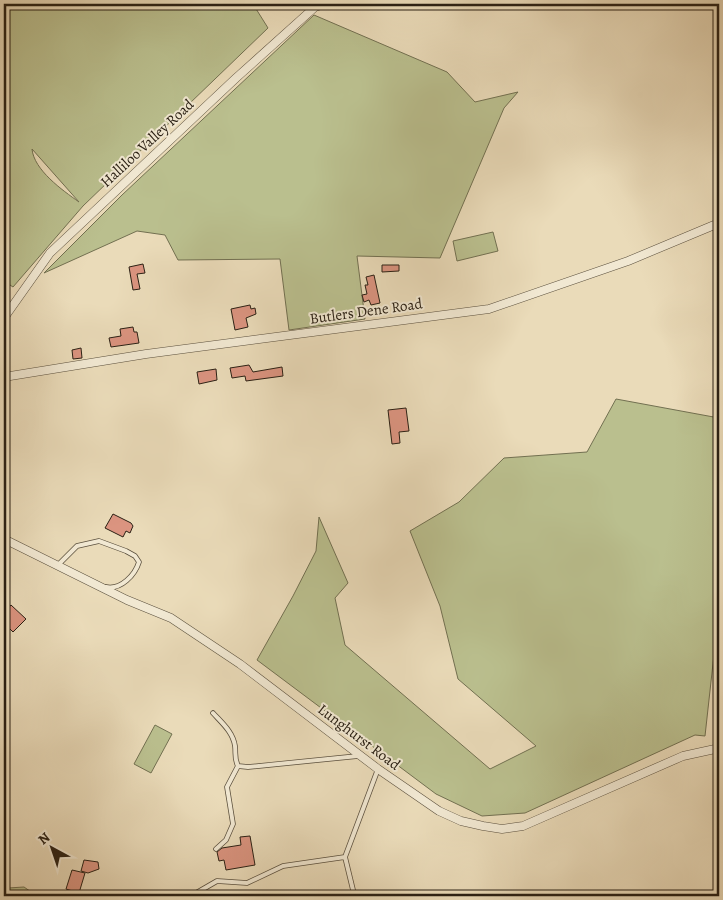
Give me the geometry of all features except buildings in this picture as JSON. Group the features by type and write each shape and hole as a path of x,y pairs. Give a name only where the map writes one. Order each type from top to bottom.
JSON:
{"street":[{"name":"Halliloo Valley Road","path":"4,318 50,253 236,78 315,7 325,4"},
{"name":"Butlers Dene Road","path":"4,377 146,354 489,309 628,261 719,223"},
{"name":"Lunghurst Road","path":"4,539 127,600 171,618 240,664 378,769 446,814 461,821 502,829 522,826 683,756 715,750 719,751"}],"lane":[{"path":"57,566 77,546 98,541 135,556 139,562 136,571 118,585 111,588 103,587"},
{"path":"213,714 230,731 235,746 234,759 238,766"},
{"path":"238,766 248,767 361,756"},
{"path":"216,849 226,840 233,824 227,787 238,766"},
{"path":"353,890 344,857 378,769"},
{"path":"191,896 217,881 247,883 283,866 344,857"}],"green space":[{"path":"4,4 253,4 268,28 83,206 13,287 4,281","holes":["32,149 79,202 43,172 34,157"]},
{"path":"314,15 447,72 475,102 518,92 504,108 440,258 357,256 365,319 289,330 280,259 178,260 165,235 137,231 44,273 122,195"},
{"path":"493,232 498,251 457,261 453,241"},
{"path":"616,399 719,418 719,609 705,736 695,735 525,813 482,816 436,794 257,660 316,551 319,517 348,583 335,598 345,645 490,769 536,746 458,679 440,606 410,531 459,502 504,458 587,452"},
{"path":"155,725 172,734 151,773 134,764"},
{"path":"24,887 37,896 5,896 8,888"}]}
